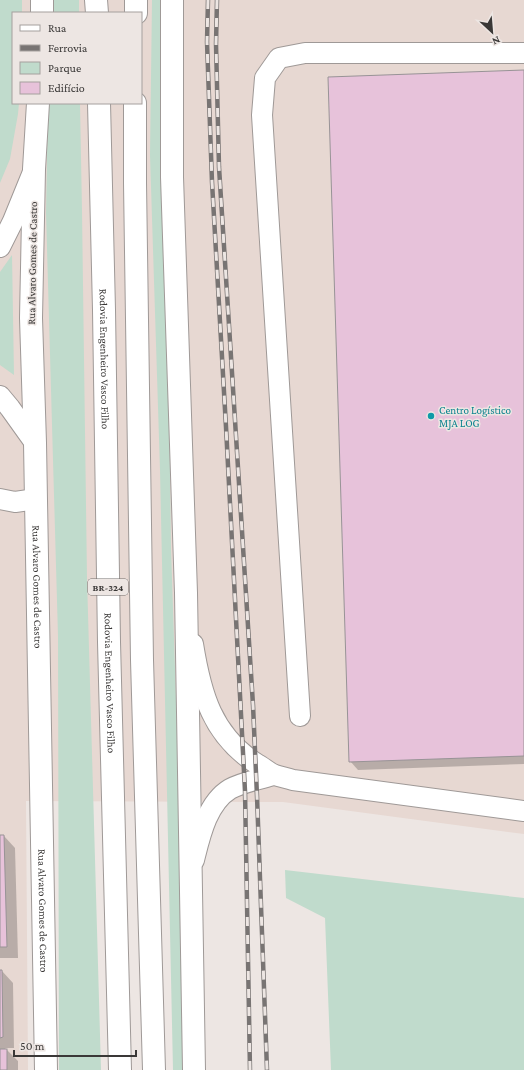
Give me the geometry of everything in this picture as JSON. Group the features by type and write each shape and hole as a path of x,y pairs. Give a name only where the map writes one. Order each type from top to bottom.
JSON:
{"main road":[{"path":"42,0 42,12"},
{"path":"97,0 98,12"},
{"path":"136,0 136,12"},
{"path":"172,0 172,177 186,593 194,1070"},
{"name":"Rua Alvaro Gomes de Castro","path":"38,104 34,169 31,318 35,443 46,1070"},
{"name":"Rodovia Engenheiro Vasco Filho","path":"99,104 109,642 120,1070"},
{"name":"BR-324","path":"135,104 142,660 154,1070"}],"street":[{"path":"300,716 262,114 265,78 279,58 305,53 524,53"},
{"path":"0,247 13,221 34,169"},
{"path":"0,396 35,443"},
{"path":"0,500 15,502 36,499"},
{"path":"186,593 200,681 212,714 223,733 239,751 274,775 293,780 524,811"},
{"path":"191,872 205,823 216,802 222,795 238,785 274,775"}],"shaded area":[{"path":"0,0 524,0 524,834 283,802 26,801 28,1070 0,1070"}],"green space":[{"path":"0,0 22,0 22,12 12,12 12,104 19,104 18,114 10,159 0,183"},
{"path":"53,0 79,0 79,12 53,12"},
{"path":"152,0 164,0 171,548 179,789 184,1070 173,1070 160,470 150,155"},
{"path":"48,104 80,104 87,578 101,1070 59,1070 58,636 46,213"},
{"path":"12,255 14,375 0,365 0,272"},
{"path":"285,870 524,898 524,1070 331,1070 325,918 286,898"}],"building":[{"name":"Centro Logístico MJA LOG","path":"524,70 524,756 349,762 328,77"},
{"path":"0,835 4,835 7,947 0,947"},
{"path":"0,970 2,970 3,1037 0,1038"},
{"path":"0,1049 7,1049 7,1070 0,1070"}],"railway":[{"path":"208,0 207,42 212,182 245,791 250,1070"},
{"path":"217,0 216,44 219,167 253,705 267,1070"}],"place":[{"name":"Centro Logístico MJA LOG","path":"431,416"}]}
